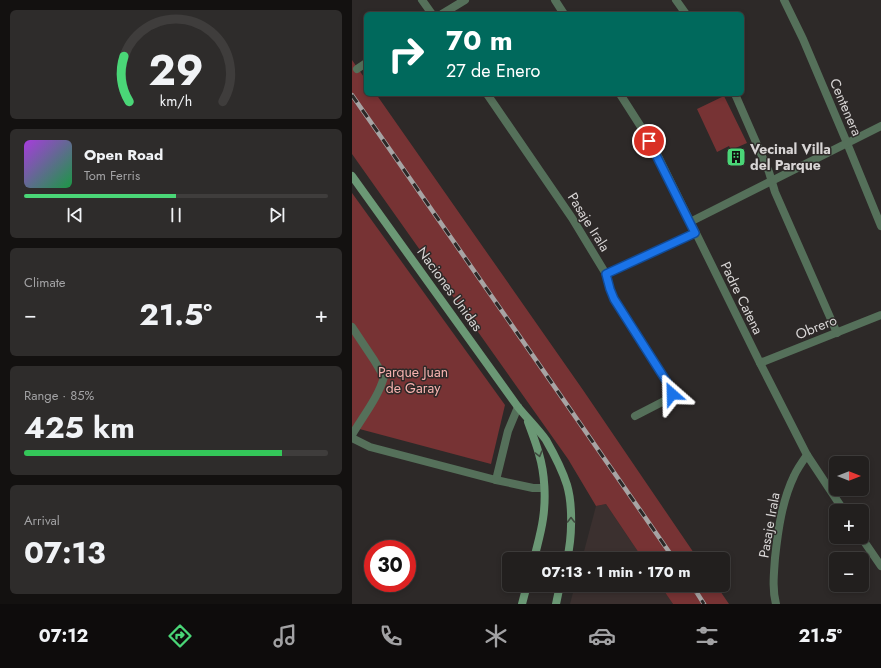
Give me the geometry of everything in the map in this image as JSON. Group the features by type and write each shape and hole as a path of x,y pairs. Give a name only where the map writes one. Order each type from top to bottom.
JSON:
{"street":[{"path":"422,0 431,12"},
{"path":"445,12 465,0"},
{"path":"554,0 563,12"},
{"path":"676,0 685,12"},
{"name":"Centenera","path":"784,0 803,39 881,224"},
{"path":"357,69 364,64"},
{"name":"Pasaje Irala","path":"487,96 572,218 606,274 614,299 672,390 670,398 635,416"},
{"name":"Padre Catena","path":"621,96 646,135 807,455 839,504"},
{"path":"736,96 769,172 775,192 837,333"},
{"path":"690,222 881,126"},
{"name":"Naciones Unidas","path":"352,176 518,407 545,439 555,457 567,487 571,517 569,552"},
{"path":"606,274 695,233"},
{"name":"Obrero","path":"760,364 881,315"},
{"path":"352,327 384,377 376,396 352,435"},
{"path":"496,480 508,431 518,407"},
{"path":"526,417 540,456 544,488 543,520 536,552"},
{"path":"352,438 370,447 496,480 533,488 544,488"},
{"name":"Pasaje Irala","path":"776,604 774,580 779,527 788,489 794,475 807,455"},
{"path":"866,544 881,566"},
{"path":"522,604 525,592"},
{"path":"556,604 559,592"}],"shaded area":[{"path":"606,504 638,552 584,552 596,506"},
{"path":"573,592 665,592 673,604 570,604"}],"green space":[{"path":"352,60 364,77 364,96 377,96 583,390 693,552 638,552 606,504 596,506 568,459 352,154"},
{"path":"724,96 747,143 731,150 729,146 717,152 697,109"},
{"name":"Parque Juan de Garay","path":"352,193 505,405 491,464 352,427"},
{"path":"665,592 721,592 729,604 673,604"}],"railway":[{"path":"352,95 669,552"},
{"path":"696,592 704,604"}],"place":[{"name":"Vecinal Villa del Parque","path":"736,157"}],"route":[{"path":"649,141 663,166 695,233 606,274 614,299 672,390 672,394"}]}
